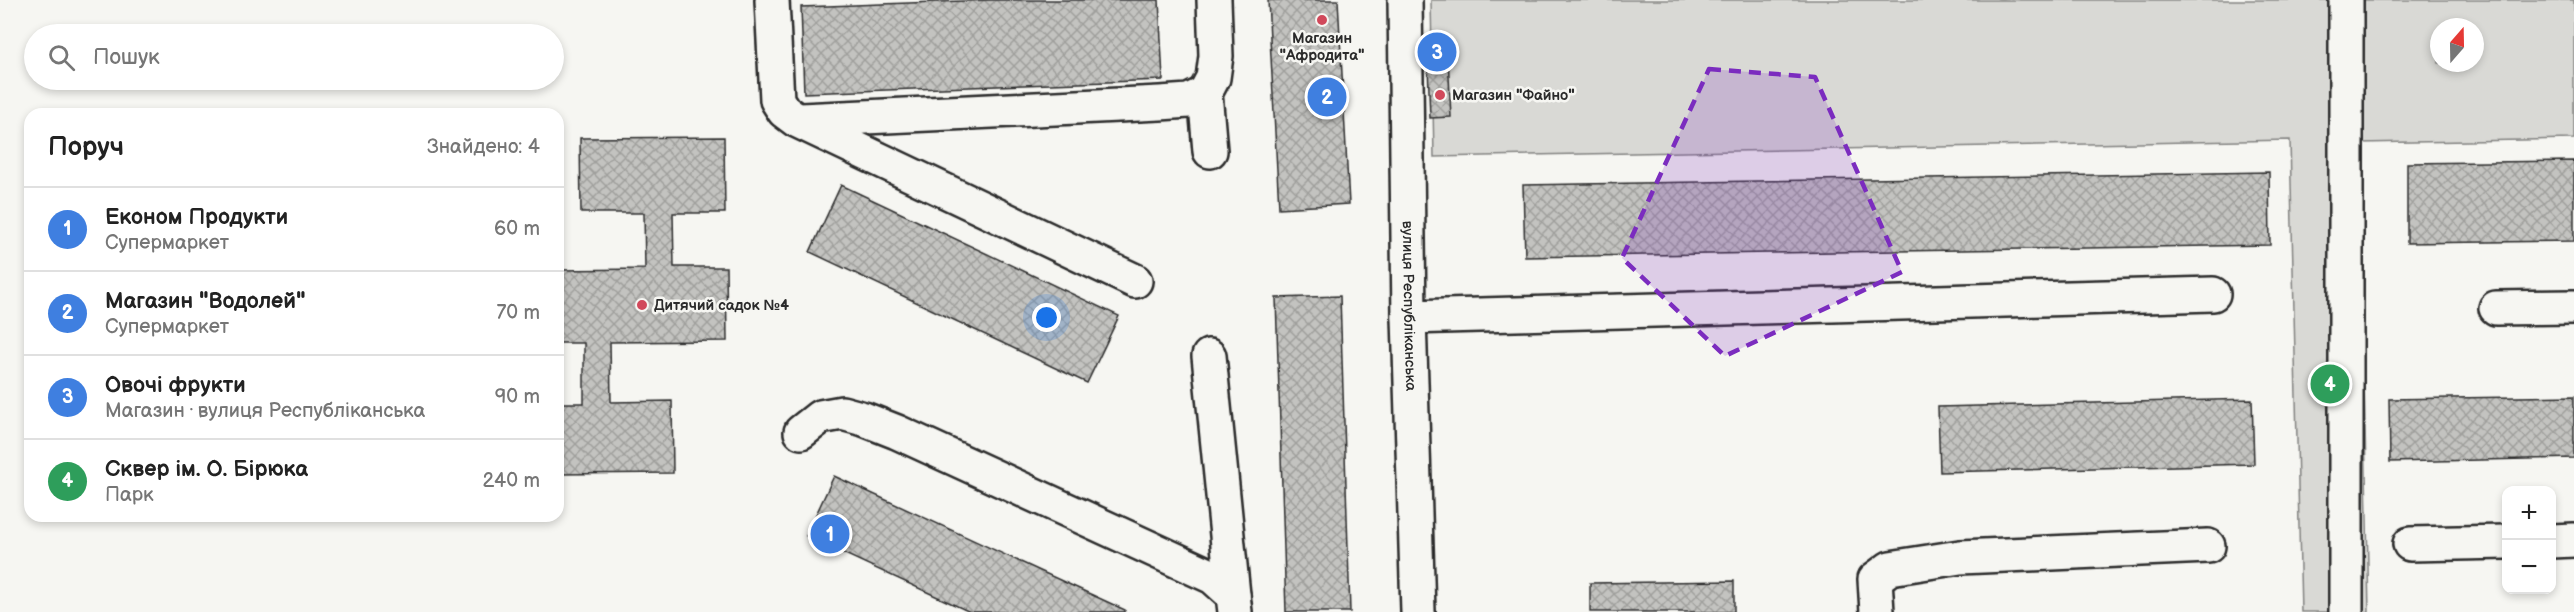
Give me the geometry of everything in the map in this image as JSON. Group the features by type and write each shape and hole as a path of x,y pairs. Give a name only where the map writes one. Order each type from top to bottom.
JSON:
{"street":[{"path":"772,0 777,100 784,111 796,120 1135,280"},
{"path":"1210,151 1205,93 1213,78 1216,56 1214,0"},
{"name":"вулиця Республіканська","path":"1405,0 1409,318 1418,612"},
{"path":"2346,0 2346,612"},
{"path":"796,120 1160,103 1189,101 1205,93"},
{"path":"1409,318 2213,294"},
{"path":"2496,308 2574,307"},
{"path":"1209,356 1234,603"},
{"path":"801,432 820,417 842,413 897,432 1213,577 1234,603"},
{"path":"2556,541 2574,540"},
{"path":"2410,544 2502,542"},
{"path":"1877,612 1875,579 1890,568 1909,563 1960,556 2208,546"}],"highlighted area":[{"path":"1709,69 1815,77 1902,272 1725,356 1622,258"}],"shaded area":[{"path":"1431,0 2574,0 2574,139 2359,143 2369,612 2301,612 2290,140 1434,157"}],"building":[{"path":"990,0 1159,0 1163,80 804,93 801,7"},
{"path":"1268,0 1338,0 1349,204 1279,208"},
{"path":"1447,36 1451,117 1430,118 1427,37"},
{"name":"Дитячий садок №4","path":"724,137 725,213 673,213 674,267 726,267 727,341 610,342 611,402 672,401 673,473 564,474 564,403 584,403 584,343 564,343 564,270 645,269 644,213 581,213 580,138"},
{"path":"2574,161 2574,241 2407,243 2407,163"},
{"path":"2269,172 2270,245 1525,257 1523,185"},
{"path":"841,185 1119,316 1087,383 810,252"},
{"path":"1340,296 1350,612 1286,612 1276,298"},
{"path":"2574,396 2574,458 2390,462 2389,399"},
{"path":"2252,399 2254,464 1940,472 1938,407"},
{"path":"834,476 1125,610 1125,612 970,612 806,536"},
{"path":"1734,581 1734,612 1590,612 1590,583"}],"place":[{"name":"Магазин \"Афродита\"","path":"1322,20"},
{"name":"Овочі фрукти","path":"1437,52"},
{"name":"Магазин \"Файно\"","path":"1440,95"},
{"name":"Магазин \"Водолей\"","path":"1327,97"},
{"name":"Дитячий садок №4","path":"642,305"},
{"name":"Сквер ім. О. Бірюка","path":"2330,384"},
{"name":"Економ Продукти","path":"830,534"}]}
